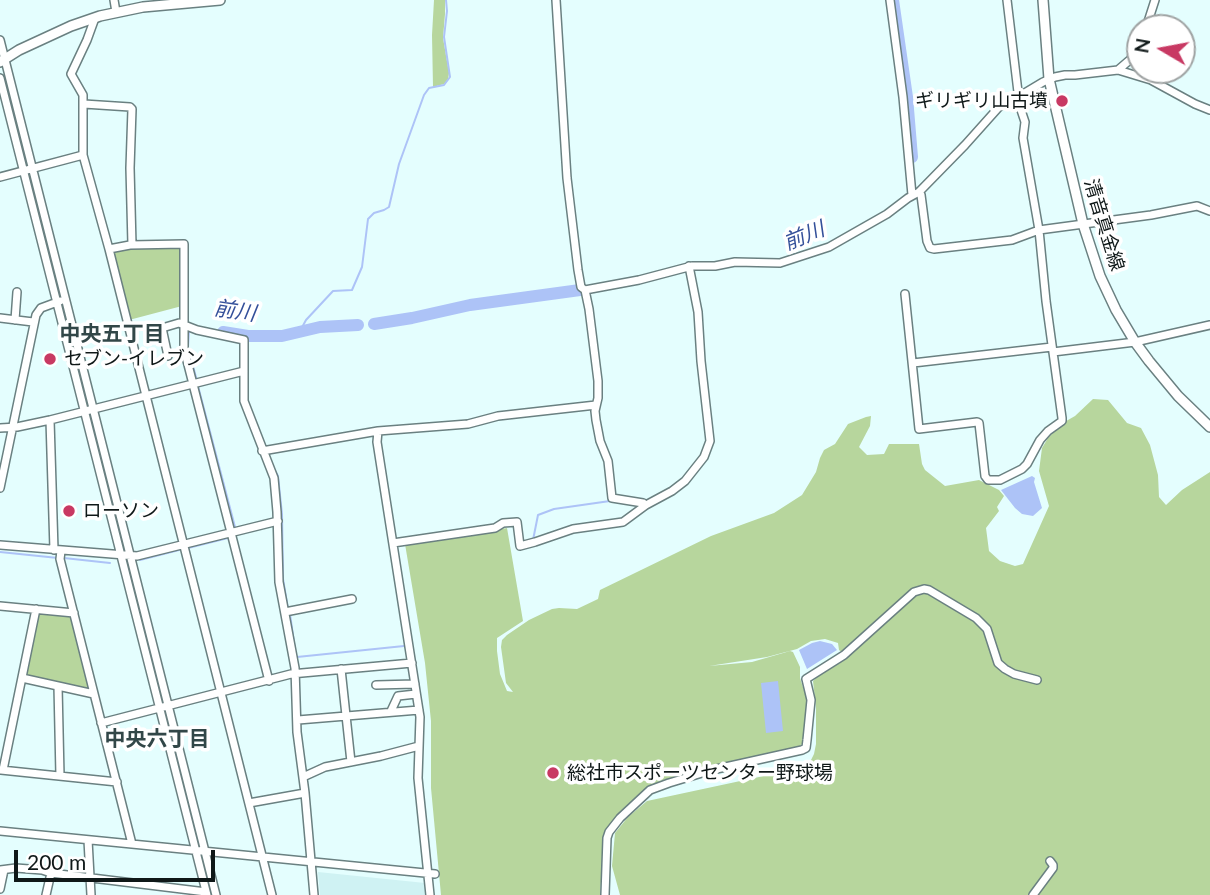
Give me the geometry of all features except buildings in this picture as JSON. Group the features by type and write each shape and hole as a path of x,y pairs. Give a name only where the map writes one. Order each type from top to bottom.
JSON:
{"main road":[{"path":"2,60 61,31 116,12 220,0"},
{"name":"清音真金線","path":"1043,0 1049,79 1083,225 1103,283 1135,342 1178,396 1210,427"}],"street":[{"path":"114,0 116,12"},
{"path":"556,0 567,178 578,270 581,287 585,290 598,381 596,420 608,461 612,498 643,503"},
{"path":"890,0 916,194"},
{"path":"905,295 919,429 977,422 985,476 988,480 1000,480 1022,469 1040,440 1062,421 1062,418 1039,230 1023,138 1025,122 1018,103 1007,0"},
{"path":"95,18 71,74 83,95 83,155 272,895"},
{"path":"0,40 2,60 28,169 164,707 207,893 16,868 2,870 0,889"},
{"path":"1118,70 1126,63"},
{"path":"585,290 639,280 689,266 715,266 735,262 780,263 828,247 887,214 916,194 999,107 1049,79 1118,70 1150,80 1210,110"},
{"path":"0,78 28,169"},
{"path":"84,104 132,109 132,245"},
{"path":"0,177 83,155"},
{"path":"916,194 921,195 927,241 930,248 934,249 1012,240 1039,230 1197,206 1210,211"},
{"path":"109,249 132,245 184,244 187,326 184,349 196,383 269,681"},
{"path":"393,542 495,528 503,523 517,522 520,546 573,528 624,522 685,481 704,457 710,440 698,312 689,266"},
{"path":"15,320 18,292"},
{"path":"0,488 33,323 41,308 61,301"},
{"path":"0,318 33,323"},
{"path":"168,356 162,328 179,323 244,340 244,401 274,478 279,582 288,611 297,673 298,732 305,777 314,895"},
{"path":"913,363 1135,342 1210,325"},
{"path":"0,428 50,420 244,371"},
{"path":"264,450 378,431 468,424 498,415 596,405"},
{"path":"50,420 59,554 132,844"},
{"path":"378,431 377,442 419,710 418,778 432,874 430,895"},
{"path":"0,545 59,554 137,556 184,547 278,521"},
{"path":"605,895 607,838 620,818 650,790 712,770 806,748 811,700 806,679 844,655 914,592 929,590 976,618 987,629 998,663 1014,674 1037,680"},
{"path":"288,611 352,599"},
{"path":"0,606 74,614"},
{"path":"36,610 2,770 117,782"},
{"path":"102,723 297,673 412,663"},
{"path":"341,669 351,762"},
{"path":"22,678 94,694"},
{"path":"376,685 415,684"},
{"path":"58,686 60,776"},
{"path":"391,711 398,696 416,694"},
{"path":"164,707 216,895"},
{"path":"299,719 419,710"},
{"path":"305,777 325,767 419,746"},
{"path":"249,803 305,793"},
{"path":"0,831 432,874"},
{"path":"88,840 91,895"},
{"path":"1033,895 1053,869 1050,861"},
{"path":"46,895 51,873"}],"shaded area":[{"path":"318,872 425,883 426,895 320,895"}],"green space":[{"path":"434,0 445,0 443,38 449,73 444,84 433,87 432,35"},
{"path":"179,245 182,248 182,306 129,320 112,254 114,251"},
{"path":"1093,399 1108,400 1127,423 1141,428 1150,445 1158,475 1159,497 1166,505 1182,490 1210,472 1210,895 620,895 612,866 615,833 628,817 647,801 809,764 816,744 813,681 848,657 839,650 838,643 825,639 811,641 797,649 767,657 709,666 752,662 793,652 800,667 800,678 808,703 802,744 796,749 660,781 643,791 606,830 600,895 441,895 431,788 431,721 425,663 405,544 507,528 523,621 497,638 497,651 500,674 507,691 513,692 506,683 501,647 502,640 507,635 552,609 577,609 598,599 600,590 711,536 774,513 802,495 816,472 824,450 835,444 848,424 866,417 871,416 870,426 859,447 867,455 884,454 889,444 919,444 925,470 945,486 979,480 999,490 1004,496 997,507 999,511 986,528 989,551 1000,561 1015,566 1023,564 1049,506 1039,471 1042,448 1061,424 1075,416"},
{"path":"37,615 70,615 72,618 90,689 88,691 25,676"}],"water":[{"path":"1032,476 1035,478 1042,508 1033,516 1022,514 1001,490"},
{"path":"820,641 832,644 837,650 807,669 799,650"},
{"path":"778,681 783,731 766,733 761,683"}],"waterway":[{"path":"300,331 306,320 333,291 352,290 362,267 368,219 374,213 389,207 399,164 424,95 429,88 444,85 450,77 444,37 446,0"},
{"name":"前川","path":"893,0 907,97 912,157"},
{"name":"前川","path":"374,324 470,305 580,290"},
{"name":"前川","path":"223,332 248,336 282,336 320,327 358,325"},
{"path":"189,331 188,347 197,381"},
{"path":"247,388 248,336"},
{"path":"198,386 235,527"},
{"path":"274,469 278,476 282,514 283,579 288,609"},
{"path":"533,540 538,515 554,509 610,501"},
{"path":"188,548 228,538"},
{"path":"140,560 183,549"},
{"path":"0,552 58,558"},
{"path":"64,558 110,563"},
{"path":"290,614 295,650"},
{"path":"297,657 404,646"},
{"path":"300,701 300,716"}],"place":[{"name":"ギリギリ山古墳","path":"1062,101"},
{"name":"セブン-イレブン","path":"50,359"},
{"name":"ローソン","path":"69,511"},
{"name":"総社市スポーツセンター野球場","path":"553,773"}],"district":[{"name":"中央五丁目","path":"112,334"},
{"name":"中央六丁目","path":"157,739"}]}
